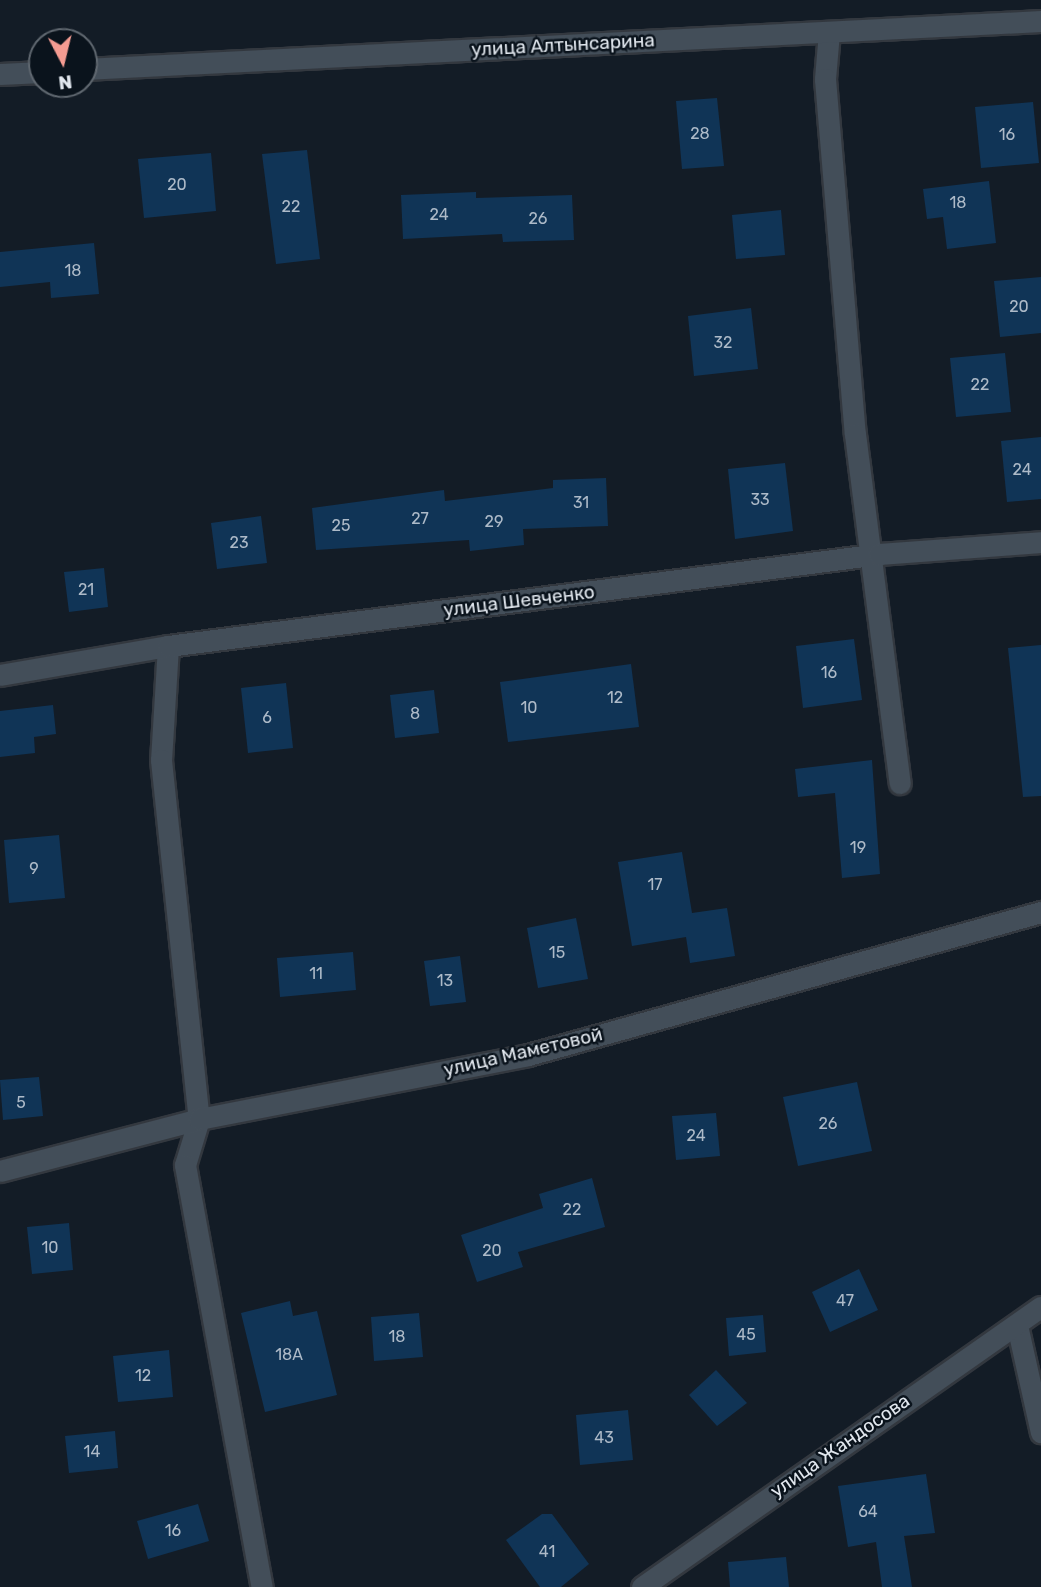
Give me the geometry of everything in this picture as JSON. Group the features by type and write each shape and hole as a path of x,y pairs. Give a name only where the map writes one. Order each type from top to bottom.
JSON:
{"street":[{"name":"улица Алтынсарина","path":"98,68 1041,21"},
{"path":"829,32 825,79 839,269 869,555 900,783"},
{"path":"0,74 28,73"},
{"name":"улица Шевченко","path":"0,676 168,646 869,555 1041,542"},
{"path":"168,646 161,760 199,1119 185,1165 262,1587"},
{"name":"улица Маметовой","path":"0,1171 199,1119 528,1055 1041,912"},
{"name":"улица Жандосова","path":"642,1587 1041,1307"},
{"path":"1017,1325 1041,1432"}],"building":[{"path":"717,98 724,166 682,169 676,101"},
{"path":"1033,102 1039,163 981,168 975,107"},
{"path":"307,150 320,259 276,264 262,154"},
{"path":"211,153 216,211 144,218 138,159"},
{"path":"989,181 996,243 947,249 943,217 927,219 923,189"},
{"path":"476,192 476,198 572,195 574,240 503,242 502,234 403,239 401,195"},
{"path":"781,210 785,255 736,259 732,215"},
{"path":"94,243 99,294 51,298 50,282 0,287 0,252"},
{"path":"1041,277 1041,333 1000,337 994,281"},
{"path":"751,308 758,369 694,376 688,316"},
{"path":"1005,353 1011,412 956,417 950,358"},
{"path":"1041,437 1041,499 1007,502 1001,441"},
{"path":"785,463 793,531 735,539 728,469"},
{"path":"606,478 608,526 523,529 524,545 470,551 469,540 316,550 312,508 444,490 445,501 553,488 553,480"},
{"path":"261,516 267,563 217,569 211,523"},
{"path":"104,568 108,607 69,612 64,572"},
{"path":"854,639 862,700 803,708 796,646"},
{"path":"1041,645 1041,796 1023,797 1008,648"},
{"path":"631,664 639,727 508,742 500,682"},
{"path":"286,683 293,748 248,753 241,688"},
{"path":"434,690 439,733 395,738 390,695"},
{"path":"53,705 56,734 34,737 35,753 0,757 0,711"},
{"path":"872,760 880,874 842,878 835,793 798,797 795,769"},
{"path":"59,835 65,898 9,903 4,840"},
{"path":"682,852 692,913 727,908 735,956 690,963 686,937 632,946 618,862"},
{"path":"576,918 588,979 538,988 527,928"},
{"path":"353,952 356,990 280,997 277,958"},
{"path":"460,956 466,1002 430,1006 424,961"},
{"path":"39,1077 43,1116 3,1120 0,1080"},
{"path":"857,1082 872,1151 798,1166 783,1097"},
{"path":"716,1113 720,1156 676,1160 672,1116"},
{"path":"592,1178 605,1227 518,1252 523,1267 477,1282 461,1235 543,1208 539,1194"},
{"path":"69,1223 73,1270 32,1274 27,1227"},
{"path":"859,1269 878,1310 830,1332 812,1292"},
{"path":"290,1301 293,1316 317,1311 337,1395 265,1412 241,1313"},
{"path":"419,1313 423,1357 374,1361 371,1317"},
{"path":"763,1315 766,1352 729,1356 726,1318"},
{"path":"169,1350 173,1397 118,1402 113,1356"},
{"path":"716,1370 747,1403 717,1426 689,1395"},
{"path":"628,1410 633,1460 580,1465 576,1415"},
{"path":"115,1431 118,1468 69,1473 65,1436"},
{"path":"926,1474 935,1533 904,1536 912,1587 882,1587 876,1542 848,1547 838,1486"},
{"path":"198,1504 209,1541 148,1559 137,1521"},
{"path":"542,1514 552,1514 589,1564 561,1587 540,1587 506,1540"},
{"path":"786,1557 789,1587 730,1587 728,1562"}]}
